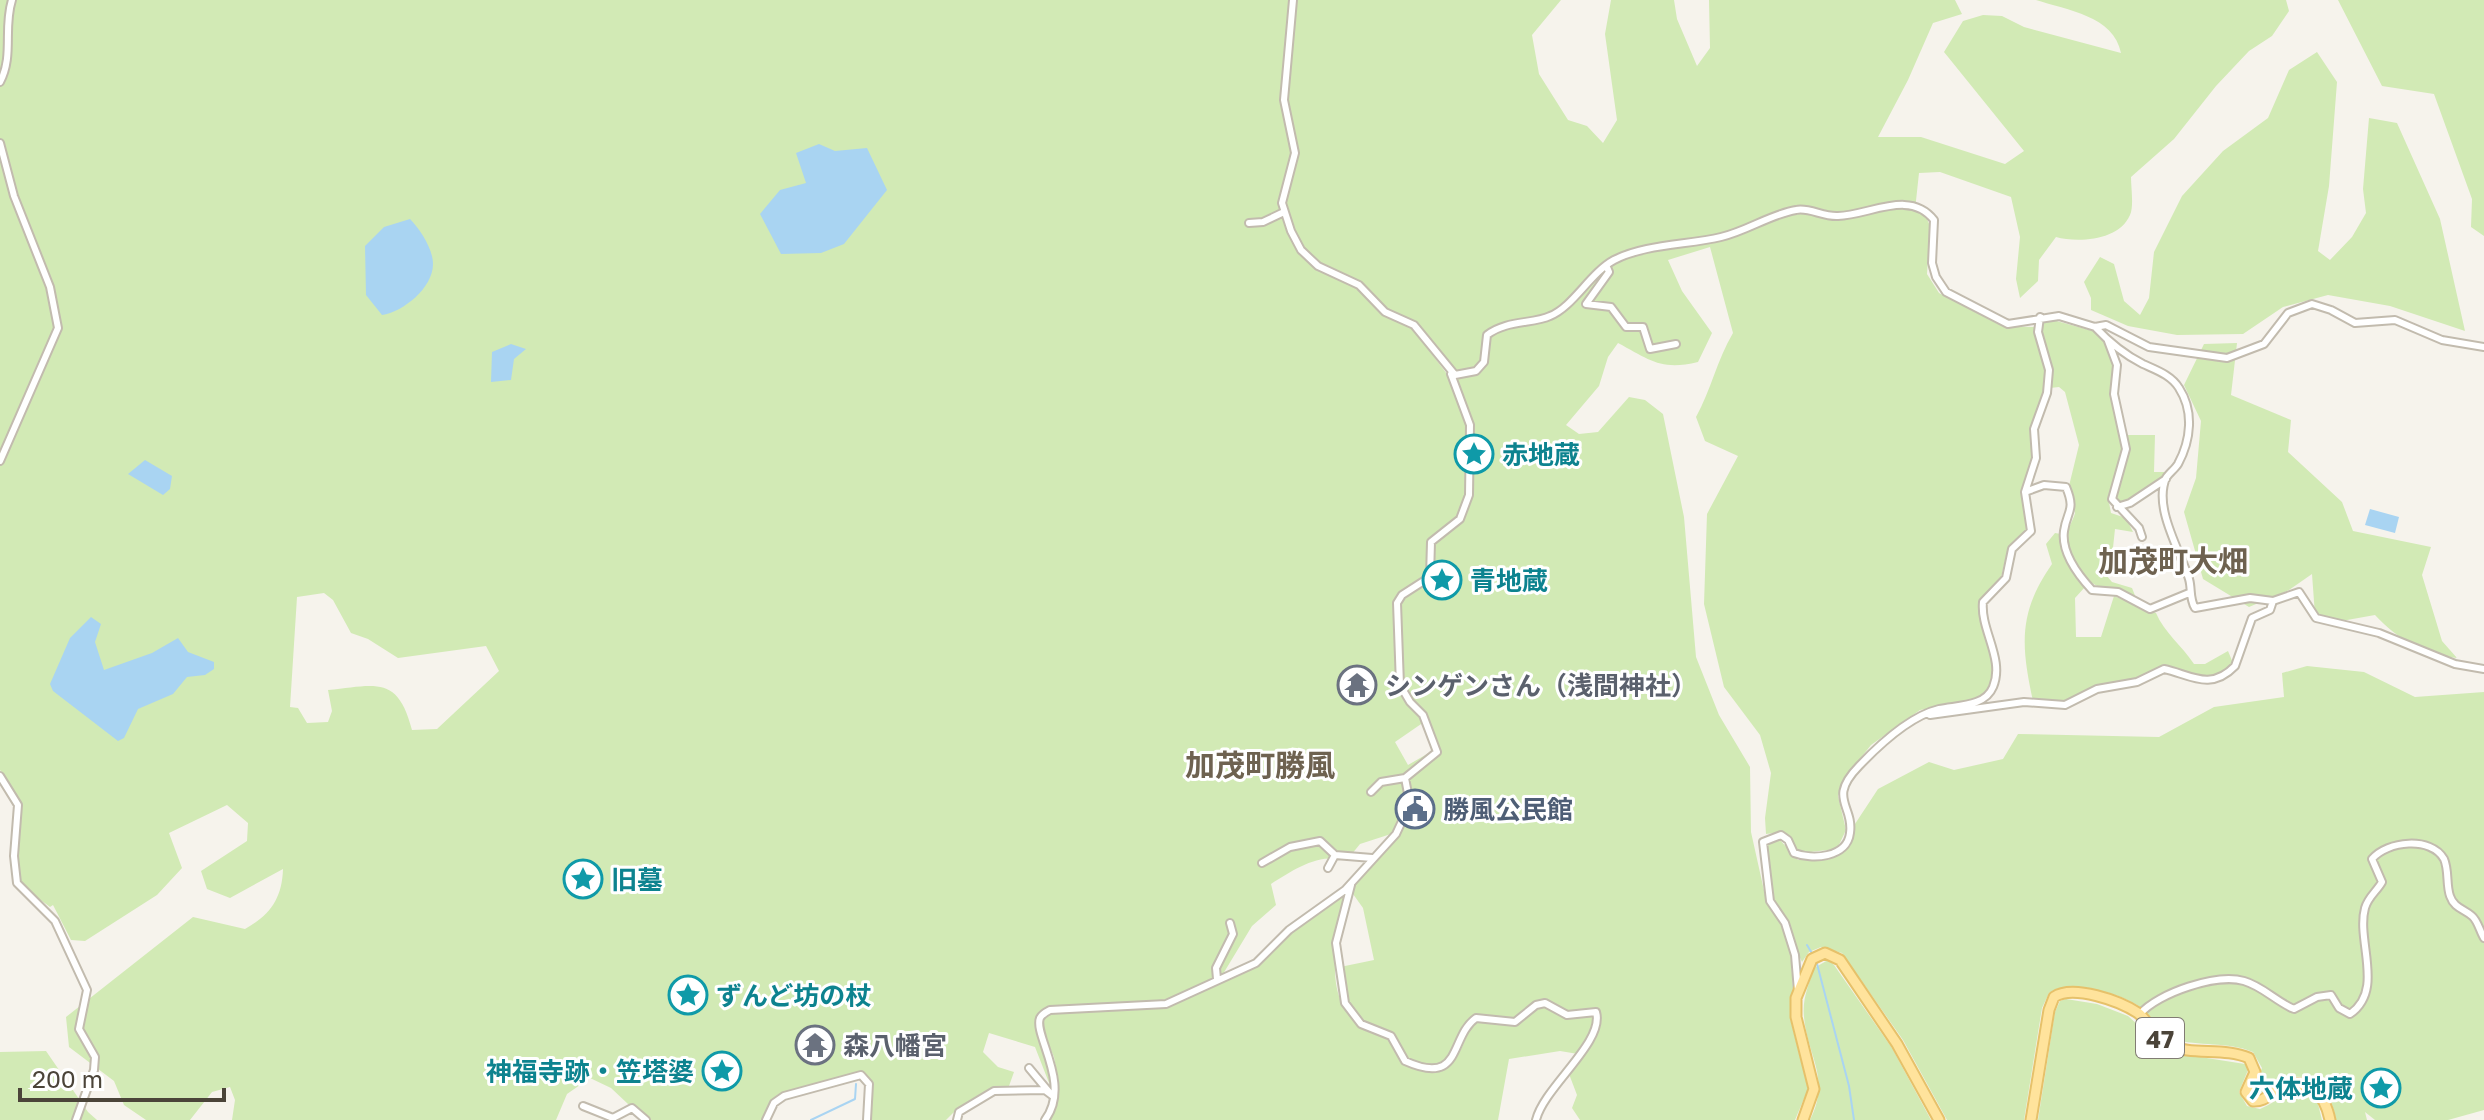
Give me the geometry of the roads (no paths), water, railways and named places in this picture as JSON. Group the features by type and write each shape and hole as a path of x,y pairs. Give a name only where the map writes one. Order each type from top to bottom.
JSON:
{"main road":[{"path":"1803,1120 1814,1089 1796,1017 1798,991 1812,959 1825,953 1838,958 1897,1044 1939,1120"},
{"name":"47","path":"2031,1120 2046,1021 2054,997 2065,992 2099,997 2140,1014 2170,1046 2234,1052 2251,1060 2255,1072 2246,1092 2250,1100 2262,1100 2282,1087 2307,1086 2325,1098 2330,1120"}],"street":[{"path":"0,82 7,68 6,28 12,0"},
{"path":"1293,0 1284,100 1295,153 1282,191 1284,212 1296,241 1308,258 1328,272 1359,285 1385,312 1414,325 1450,372 1470,425 1469,495 1460,519 1431,542 1430,577 1402,595 1397,603 1400,685 1410,702 1423,715 1437,752 1405,778 1381,782 1371,792"},
{"path":"0,143 14,196 50,287 58,328 0,461"},
{"path":"1450,372 1458,376 1473,373 1484,362 1487,335 1494,329 1526,319 1549,317 1606,265 1618,258 1720,238 1793,210 1838,216 1870,207 1917,205 1934,220 1932,263 1946,292 2008,324 2059,316 2095,327 2106,325 2149,347 2227,358 2264,344 2288,313 2312,304 2355,323 2395,320 2442,340 2484,347"},
{"path":"1249,223 1263,222 1284,212"},
{"path":"1606,265 1609,272 1586,304 1611,307 1626,327 1643,327 1650,349 1676,344"},
{"path":"1798,991 1795,955 1785,923 1770,901 1763,842 1781,835 1788,840 1794,853 1805,857 1839,851 1851,830 1842,803 1843,790 1854,771 1922,715 1983,700 1993,689 1996,664 1983,602 2006,578 2012,549 2031,531 2025,492 2036,458 2034,429 2047,393 2049,370 2038,332 2040,317"},
{"path":"2095,327 2108,341 2178,386 2185,400 2190,428 2177,466 2166,479 2130,503 2117,507"},
{"path":"2108,341 2117,365 2114,394 2126,449 2112,499 2139,528 2142,537"},
{"path":"2166,479 2168,524 2190,580 2189,593 2195,608 2250,598 2273,601 2299,592 2316,618 2379,633 2455,664 2484,669"},
{"path":"2025,492 2044,485 2066,487 2072,511 2064,531 2066,543 2073,565 2092,590 2118,592 2150,609 2189,593"},
{"path":"1922,715 2024,702 2065,705 2097,689 2137,682 2164,669 2192,681 2205,680 2235,666 2245,629 2252,618 2273,606 2273,601"},
{"path":"0,776 18,805 14,856 17,883 55,921 87,990 79,1029 93,1049 94,1070 76,1120"},
{"path":"1045,1120 1052,1109 1051,1058 1039,1024 1046,1012 1166,1004 1256,963 1283,935 1329,904 1402,827 1411,799 1405,778"},
{"path":"1262,863 1306,842 1320,841 1335,855 1372,858"},
{"path":"2140,1014 2164,995 2222,978 2247,982 2294,1009 2317,997 2331,995 2342,1012 2355,1012 2369,983 2364,912 2382,882 2372,859 2381,851 2408,844 2433,849 2445,861 2450,896 2457,908 2472,916 2484,938"},
{"path":"1328,868 1335,855"},
{"path":"1352,881 1336,943 1345,1003 1361,1024 1391,1036 1405,1061 1427,1068 1447,1063 1476,1018 1515,1022 1536,1005 1545,1003 1567,1015 1591,1011 1598,1014 1597,1025 1577,1062 1548,1091 1536,1120"},
{"path":"1217,979 1216,968 1233,934 1230,923"},
{"path":"1029,1068 1051,1094"},
{"path":"766,1120 774,1103 784,1096 861,1075 869,1087 867,1120"},
{"path":"957,1120 959,1112 994,1091 1018,1088 1051,1094"},
{"path":"583,1106 612,1119 632,1108 646,1120"}],"water":[{"path":"819,144 835,151 867,148 887,190 844,244 821,253 781,254 760,214 780,190 806,183 796,153"},
{"path":"410,219 428,246 432,273 422,290 407,304 382,315 366,295 365,246 384,227"},
{"path":"511,344 526,349 514,359 511,380 491,382 492,352"},
{"path":"145,460 172,476 170,489 163,495 128,474"},
{"path":"2370,509 2399,517 2395,533 2365,525"},
{"path":"91,617 101,624 95,642 104,670 152,653 178,638 188,652 214,662 214,669 205,675 187,677 173,694 138,709 124,738 118,741 53,691 50,684 70,638"}],"waterway":[{"path":"1807,945 1813,955"},
{"path":"1816,960 1849,1086 1854,1120"},
{"path":"811,1120 855,1099 856,1084"}],"place":[{"name":"赤地蔵","path":"1474,454"},
{"name":"青地蔵","path":"1442,580"},
{"name":"シンゲンさん（浅間神社）","path":"1357,685"},
{"name":"勝風公民館","path":"1415,809"},
{"name":"旧墓","path":"583,879"},
{"name":"ずんど坊の杖","path":"688,995"},
{"name":"森八幡宮","path":"815,1045"},
{"name":"神福寺跡・笠塔婆","path":"722,1071"},
{"name":"六体地蔵","path":"2381,1088"}],"district":[{"name":"加茂町大畑","path":"2173,561"},
{"name":"加茂町勝風","path":"1260,765"}]}
